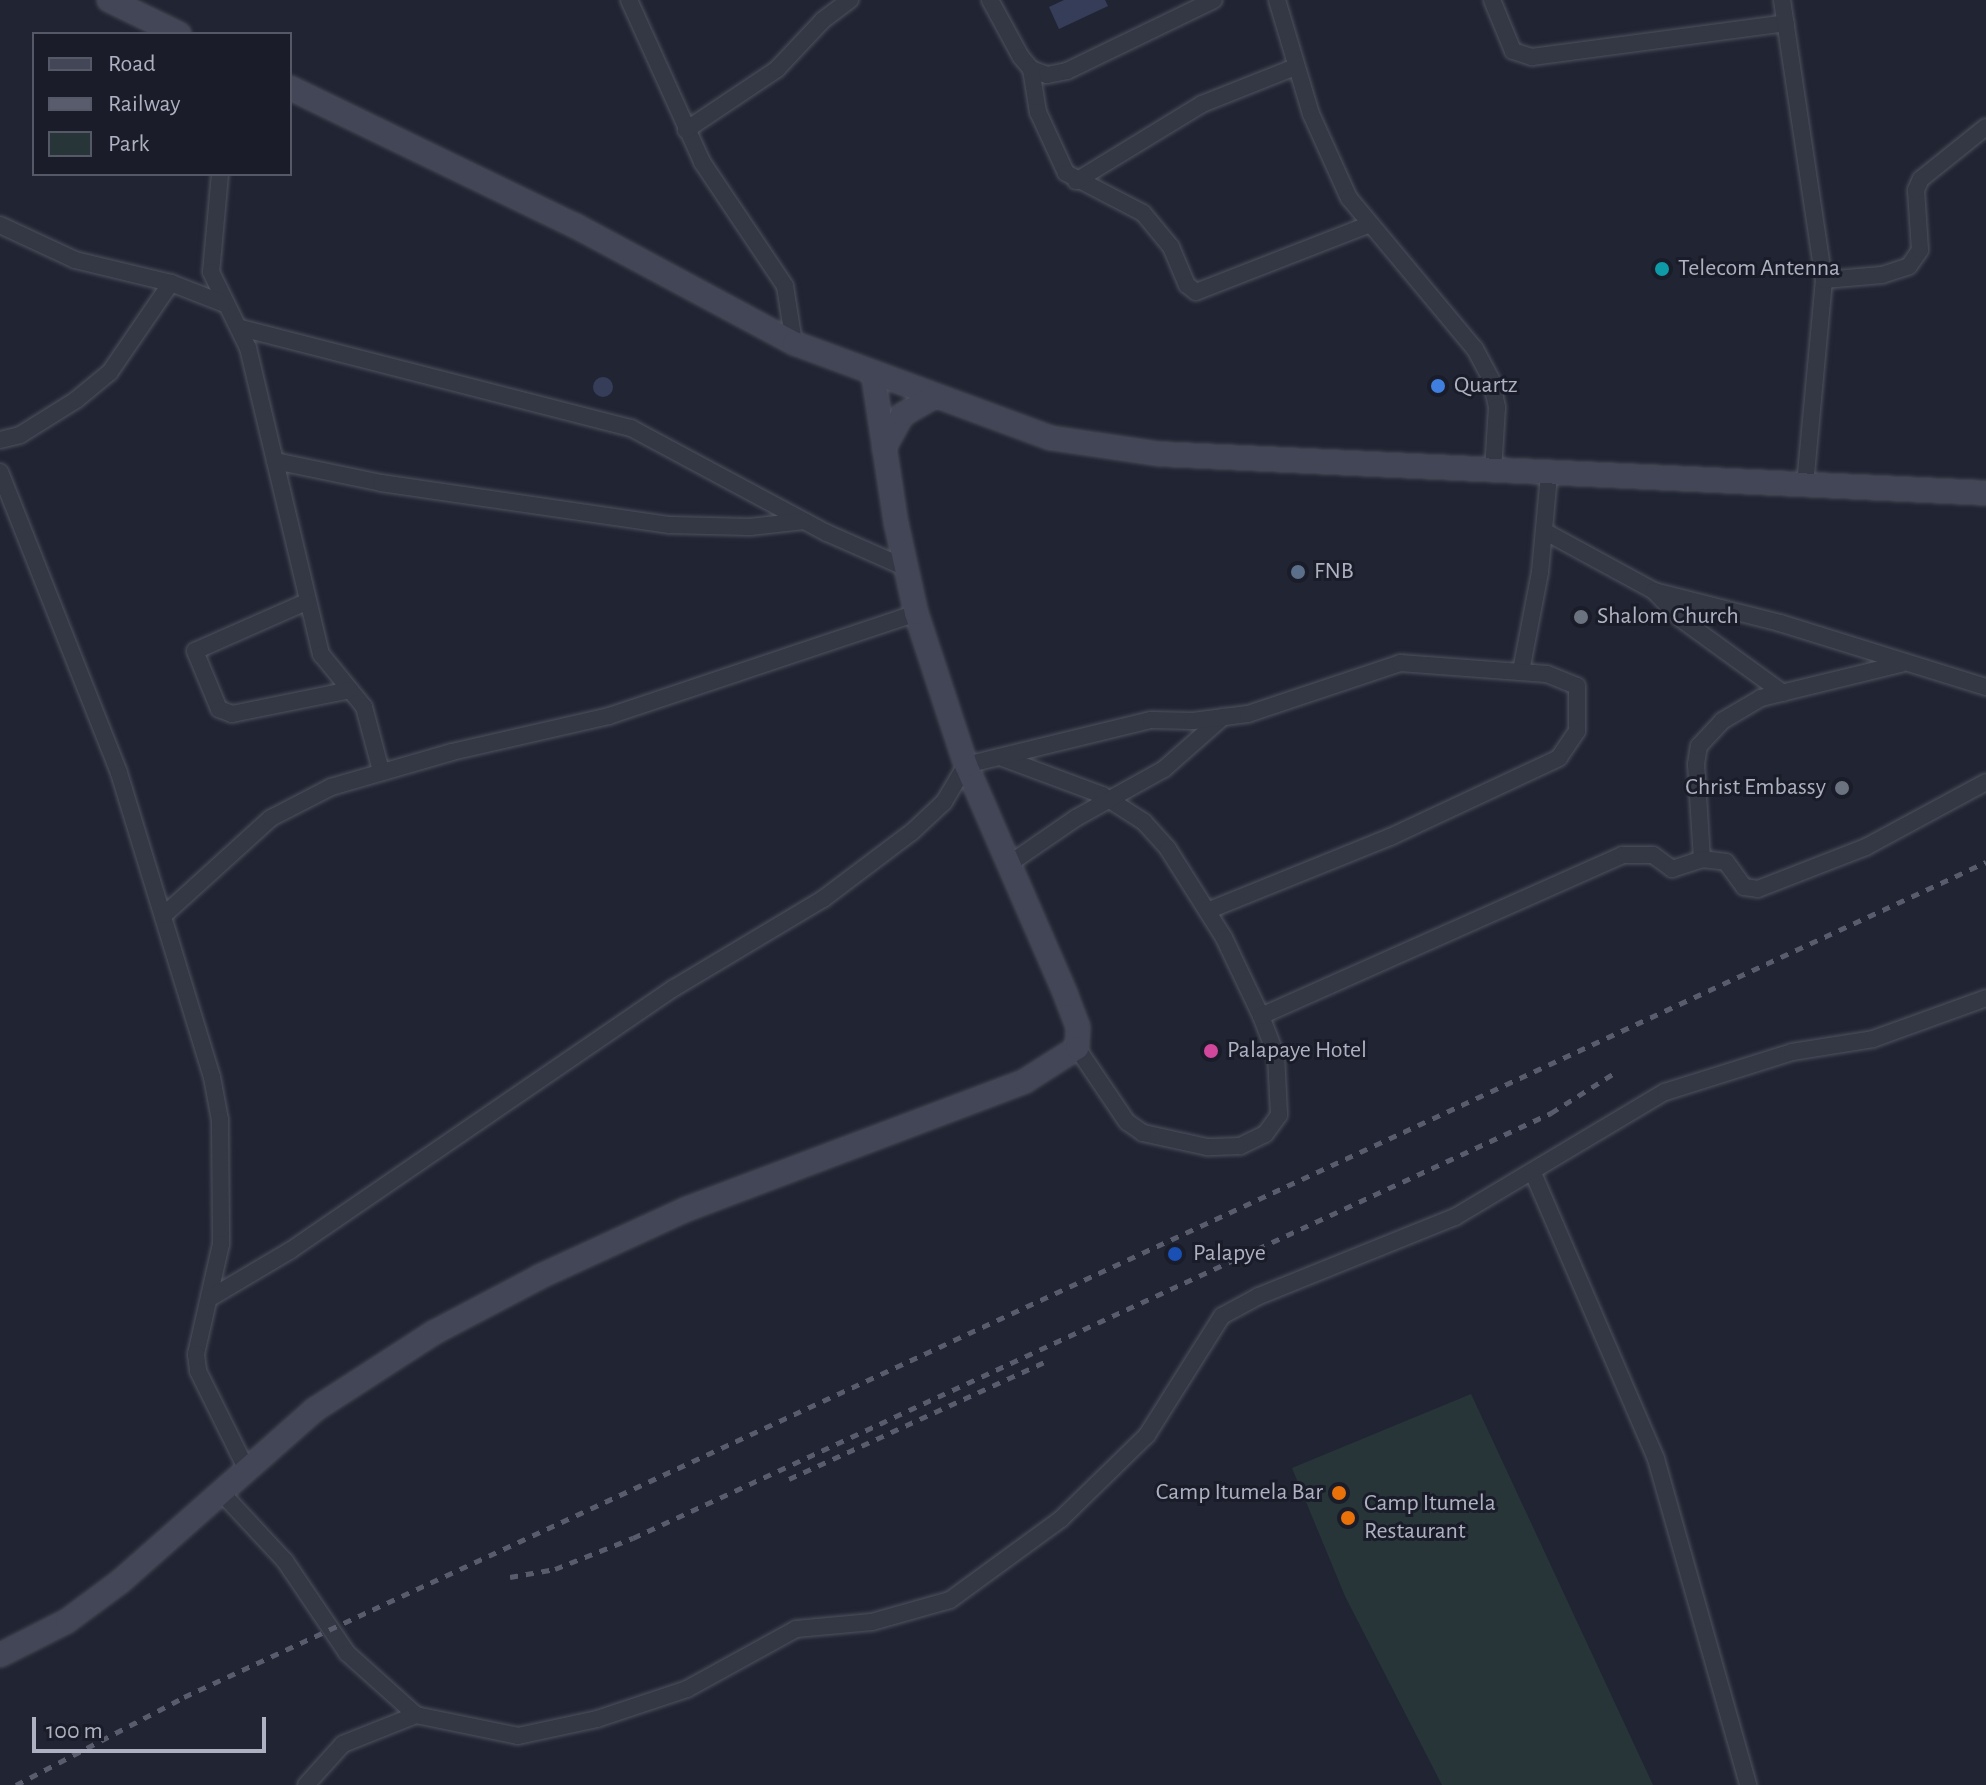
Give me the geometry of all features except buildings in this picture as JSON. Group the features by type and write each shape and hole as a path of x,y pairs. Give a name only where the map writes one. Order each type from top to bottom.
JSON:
{"street":[{"path":"109,0 142,8 176,32"},
{"path":"629,0 686,130 727,202 785,286 794,343"},
{"path":"823,20 831,0"},
{"path":"686,130 777,69 823,20 850,0"},
{"path":"990,0 1031,69 1038,112 1066,173 1076,181 1143,213 1171,247 1187,285 1196,292 1368,225"},
{"path":"1031,69 1047,75 1067,71 1214,0"},
{"path":"1277,0 1295,67 1334,166 1368,225 1450,318 1491,379 1497,407 1493,471"},
{"path":"1492,0 1513,51 1532,57 1786,23"},
{"path":"1782,0 1824,280 1805,484"},
{"path":"1076,181 1202,104 1295,67"},
{"path":"292,89 574,225 794,343 1026,432 1075,443 1160,454 1549,475 1986,493"},
{"path":"1824,280 1882,275 1909,266 1920,250 1916,190 1921,179 1986,127"},
{"path":"220,176 211,272 222,303 241,328 321,654 364,707 381,771"},
{"path":"0,225 75,260 171,283 222,303"},
{"path":"0,440 20,435 76,400 110,372 171,283"},
{"path":"241,328 631,428 804,521 904,567"},
{"path":"873,373 904,567 916,613 966,765 1078,1027 1077,1048 1127,1122 1143,1133 1207,1147 1240,1146 1265,1134 1279,1115 1278,1065 1261,1016 1207,911 1144,822 1111,801 1000,757"},
{"path":"884,449 902,415 935,396"},
{"path":"275,461 381,483 670,525 750,527 804,521"},
{"path":"0,472 119,773 164,915 220,1120 221,1244 196,1354 198,1371 246,1468"},
{"path":"1521,671 1544,531 1549,475"},
{"path":"1544,531 1654,591 1780,623 1901,664 1986,687"},
{"path":"1654,591 1681,619 1783,693"},
{"path":"306,602 195,651 219,709 232,714 350,690"},
{"path":"164,915 271,818 331,787 381,771 609,716 916,613"},
{"path":"210,1298 291,1250 674,988 823,899 912,832 944,802 966,765 1151,720 1248,714 1400,663 1521,671 1568,678 1577,686 1577,731 1559,758 1390,837 1207,911"},
{"path":"1702,859 1699,746 1729,716 1783,693 1901,664"},
{"path":"1009,864 1076,818 1164,769 1223,717"},
{"path":"1261,1016 1622,855 1653,855 1672,869 1702,859 1726,862 1744,887 1758,889 1866,847 1986,782"},
{"path":"220,1491 285,1561 347,1653 416,1715 518,1736 597,1719 687,1689 796,1629 872,1622 950,1600 1061,1519 1147,1435 1222,1316 1321,1268 1455,1217 1665,1092 1792,1052 1873,1039 1986,998"},
{"path":"0,1655 67,1621 121,1581 246,1468 338,1394 433,1333 539,1277 687,1209 1025,1081 1077,1048"},
{"path":"1533,1173 1656,1459 1748,1785"},
{"path":"306,1785 343,1744 416,1715"}],"green space":[{"path":"1471,1394 1653,1785 1442,1785 1345,1596 1292,1468"}],"water":[{"path":"1064,0 1105,0 1108,6 1059,29 1049,7"},
{"path":"603,377 610,380 613,387 610,394 603,397 596,394 593,387 596,380"}],"railway":[{"path":"16,1785 184,1697 1986,862"},
{"path":"510,1577 555,1569 633,1538 1551,1113 1616,1072"},
{"path":"789,1479 1044,1362"}],"place":[{"name":"Telecom Antenna","path":"1662,269"},
{"name":"Quartz","path":"1438,386"},
{"name":"FNB","path":"1298,572"},
{"name":"Shalom Church","path":"1581,617"},
{"name":"Christ Embassy","path":"1842,788"},
{"name":"Palapaye Hotel","path":"1211,1051"},
{"name":"Palapye","path":"1175,1254"},
{"name":"Camp Itumela Bar","path":"1339,1493"},
{"name":"Camp Itumela Restaurant","path":"1348,1518"}]}
